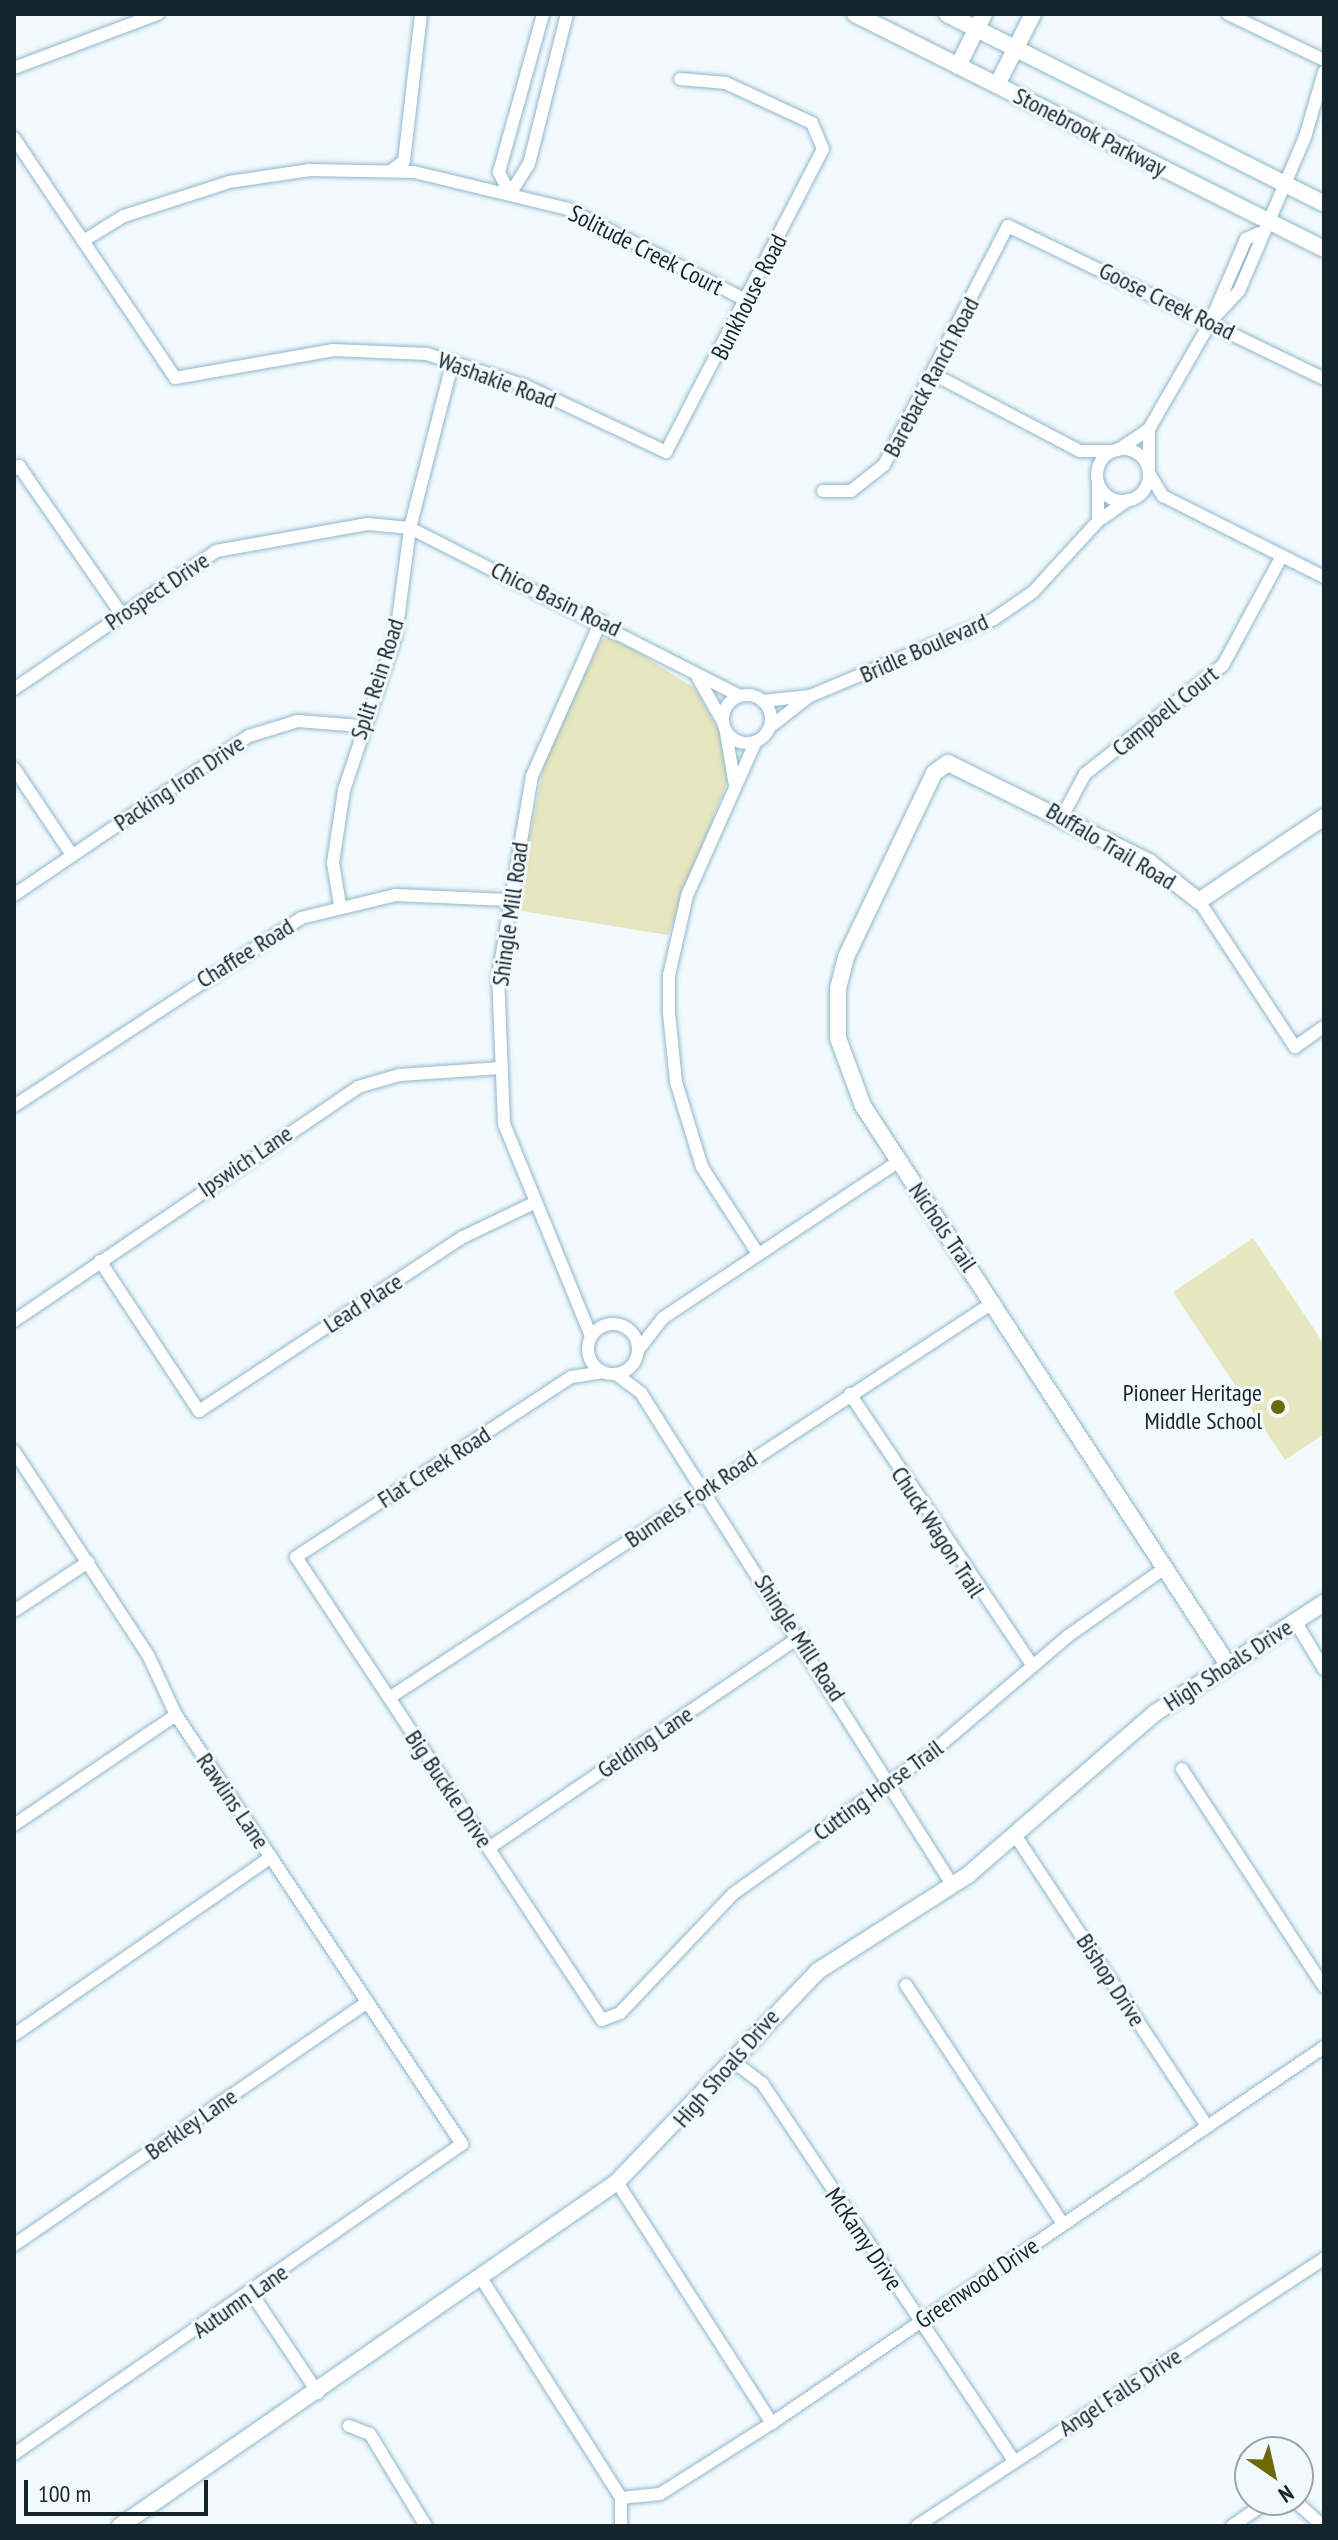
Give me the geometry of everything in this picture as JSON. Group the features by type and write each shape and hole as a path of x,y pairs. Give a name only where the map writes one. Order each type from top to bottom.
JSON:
{"street":[{"path":"14,68 158,14"},
{"path":"392,170 404,161 421,14"},
{"path":"510,194 499,172 543,14"},
{"path":"510,194 529,164 567,14"},
{"name":"Stonebrook Parkway","path":"855,14 997,85 1263,226 1324,249"},
{"name":"Stonebrook Parkway","path":"947,14 980,21 1015,49 1324,204"},
{"path":"997,85 1033,14"},
{"path":"1228,14 1324,60"},
{"path":"958,66 980,21"},
{"path":"1211,321 1239,291 1261,249 1263,226 1283,185 1324,72"},
{"name":"Bunkhouse Road","path":"666,452 746,300 823,138 812,123 726,83 680,79"},
{"path":"14,138 83,241"},
{"path":"14,165 26,157"},
{"name":"Solitude Creek Court","path":"83,241 150,206 229,182 310,170 392,170 510,194 592,219 746,300"},
{"name":"Goose Creek Road","path":"1008,226 1211,321 1324,379"},
{"name":"Bareback Ranch Road","path":"823,491 851,491 884,465 935,375 1008,226"},
{"path":"1098,521 1098,479 1116,451 1149,429 1211,321 1246,239 1263,226"},
{"name":"Washakie Road","path":"83,241 175,378 359,348 453,361 526,386 666,452"},
{"name":"Split Rein Road","path":"340,905 334,847 361,726 396,635 410,528 453,361"},
{"path":"935,375 1080,451 1137,453 1163,496 1324,577"},
{"path":"1130,500 1149,472 1149,429"},
{"path":"1080,451 1109,497 1130,500 1163,496"},
{"path":"16,467 122,615"},
{"name":"Bridle Boulevard","path":"770,727 810,696 994,619 1033,592 1098,521 1130,500"},
{"name":"Prospect Drive","path":"14,689 216,551 368,524 410,528"},
{"name":"Chico Basin Road","path":"410,528 601,621 698,678 740,696"},
{"name":"Campbell Court","path":"1063,815 1085,774 1223,665 1282,556"},
{"name":"Shingle Mill Road","path":"601,621 532,776 508,900 498,977 504,1124 532,1204 583,1301 589,1340 609,1373 641,1393 801,1636 886,1786 953,1886"},
{"name":"Chico Basin Road","path":"698,678 722,720"},
{"path":"735,785 722,720 740,696 763,701 770,727 755,743 687,896 669,975 669,1013 676,1082 702,1167 758,1254"},
{"name":"Bridle Boulevard","path":"763,701 810,696"},
{"name":"Packing Iron Drive","path":"14,895 265,729 313,720 361,726"},
{"path":"726,733 755,743"},
{"name":"Buffalo Trail Road","path":"948,763 1063,815 1149,862 1199,901 1295,1047 1324,1027"},
{"name":"Nichols Trail","path":"948,763 934,773 846,957 838,989 847,1073 899,1161 994,1302 1228,1665"},
{"path":"14,768 72,855"},
{"path":"1199,901 1324,817"},
{"name":"Chaffee Road","path":"14,1106 265,936 340,905 419,894 508,900"},
{"name":"Ipswich Lane","path":"14,1321 358,1087 399,1075 502,1068"},
{"path":"609,1373 636,1356 663,1318 899,1161"},
{"name":"Lead Place","path":"100,1261 199,1411 463,1237 532,1204"},
{"name":"Shingle Mill Road","path":"583,1301 618,1324 636,1356 641,1393"},
{"name":"Bunnels Fork Road","path":"389,1698 994,1302"},
{"path":"589,1340 618,1324 663,1318"},
{"name":"Flat Creek Road","path":"571,1377 589,1340"},
{"name":"Flat Creek Road","path":"296,1557 571,1377 609,1373"},
{"name":"Chuck Wagon Trail","path":"850,1394 1033,1666"},
{"name":"Rawlins Lane","path":"14,1451 88,1562 176,1715 462,2144"},
{"name":"Big Buckle Drive","path":"296,1557 602,2020"},
{"path":"14,1611 88,1562"},
{"name":"Cutting Horse Trail","path":"602,2020 620,2013 733,1894 886,1786 1033,1666 1166,1567"},
{"name":"High Shoals Drive","path":"120,2526 483,2281 617,2182 818,1971 953,1886 1155,1713 1324,1603"},
{"path":"1295,1621 1324,1669"},
{"name":"Gelding Lane","path":"489,1848 801,1636"},
{"path":"14,1825 176,1715"},
{"path":"1182,1769 1324,1987"},
{"name":"Bishop Drive","path":"1015,1835 1207,2126"},
{"path":"14,2035 271,1857"},
{"path":"906,1985 1063,2224"},
{"name":"Berkley Lane","path":"14,2245 367,2002"},
{"name":"Greenwood Drive","path":"621,2498 660,2494 772,2423 1324,2047"},
{"name":"McKamy Drive","path":"734,2062 762,2083 1014,2461"},
{"name":"Autumn Lane","path":"14,2454 252,2294 462,2144"},
{"path":"617,2182 772,2423"},
{"name":"Angel Falls Drive","path":"917,2526 1324,2259"},
{"path":"483,2281 621,2498 621,2526"},
{"path":"252,2294 318,2393"},
{"path":"349,2426 370,2434 426,2526"}],"green space":[{"path":"612,636 696,689 725,741 727,783 668,935 515,910 545,759 601,640"},
{"path":"1253,1238 1324,1344 1324,1434 1285,1460 1173,1292"}],"place":[{"name":"Pioneer Heritage Middle School","path":"1278,1407"}]}
